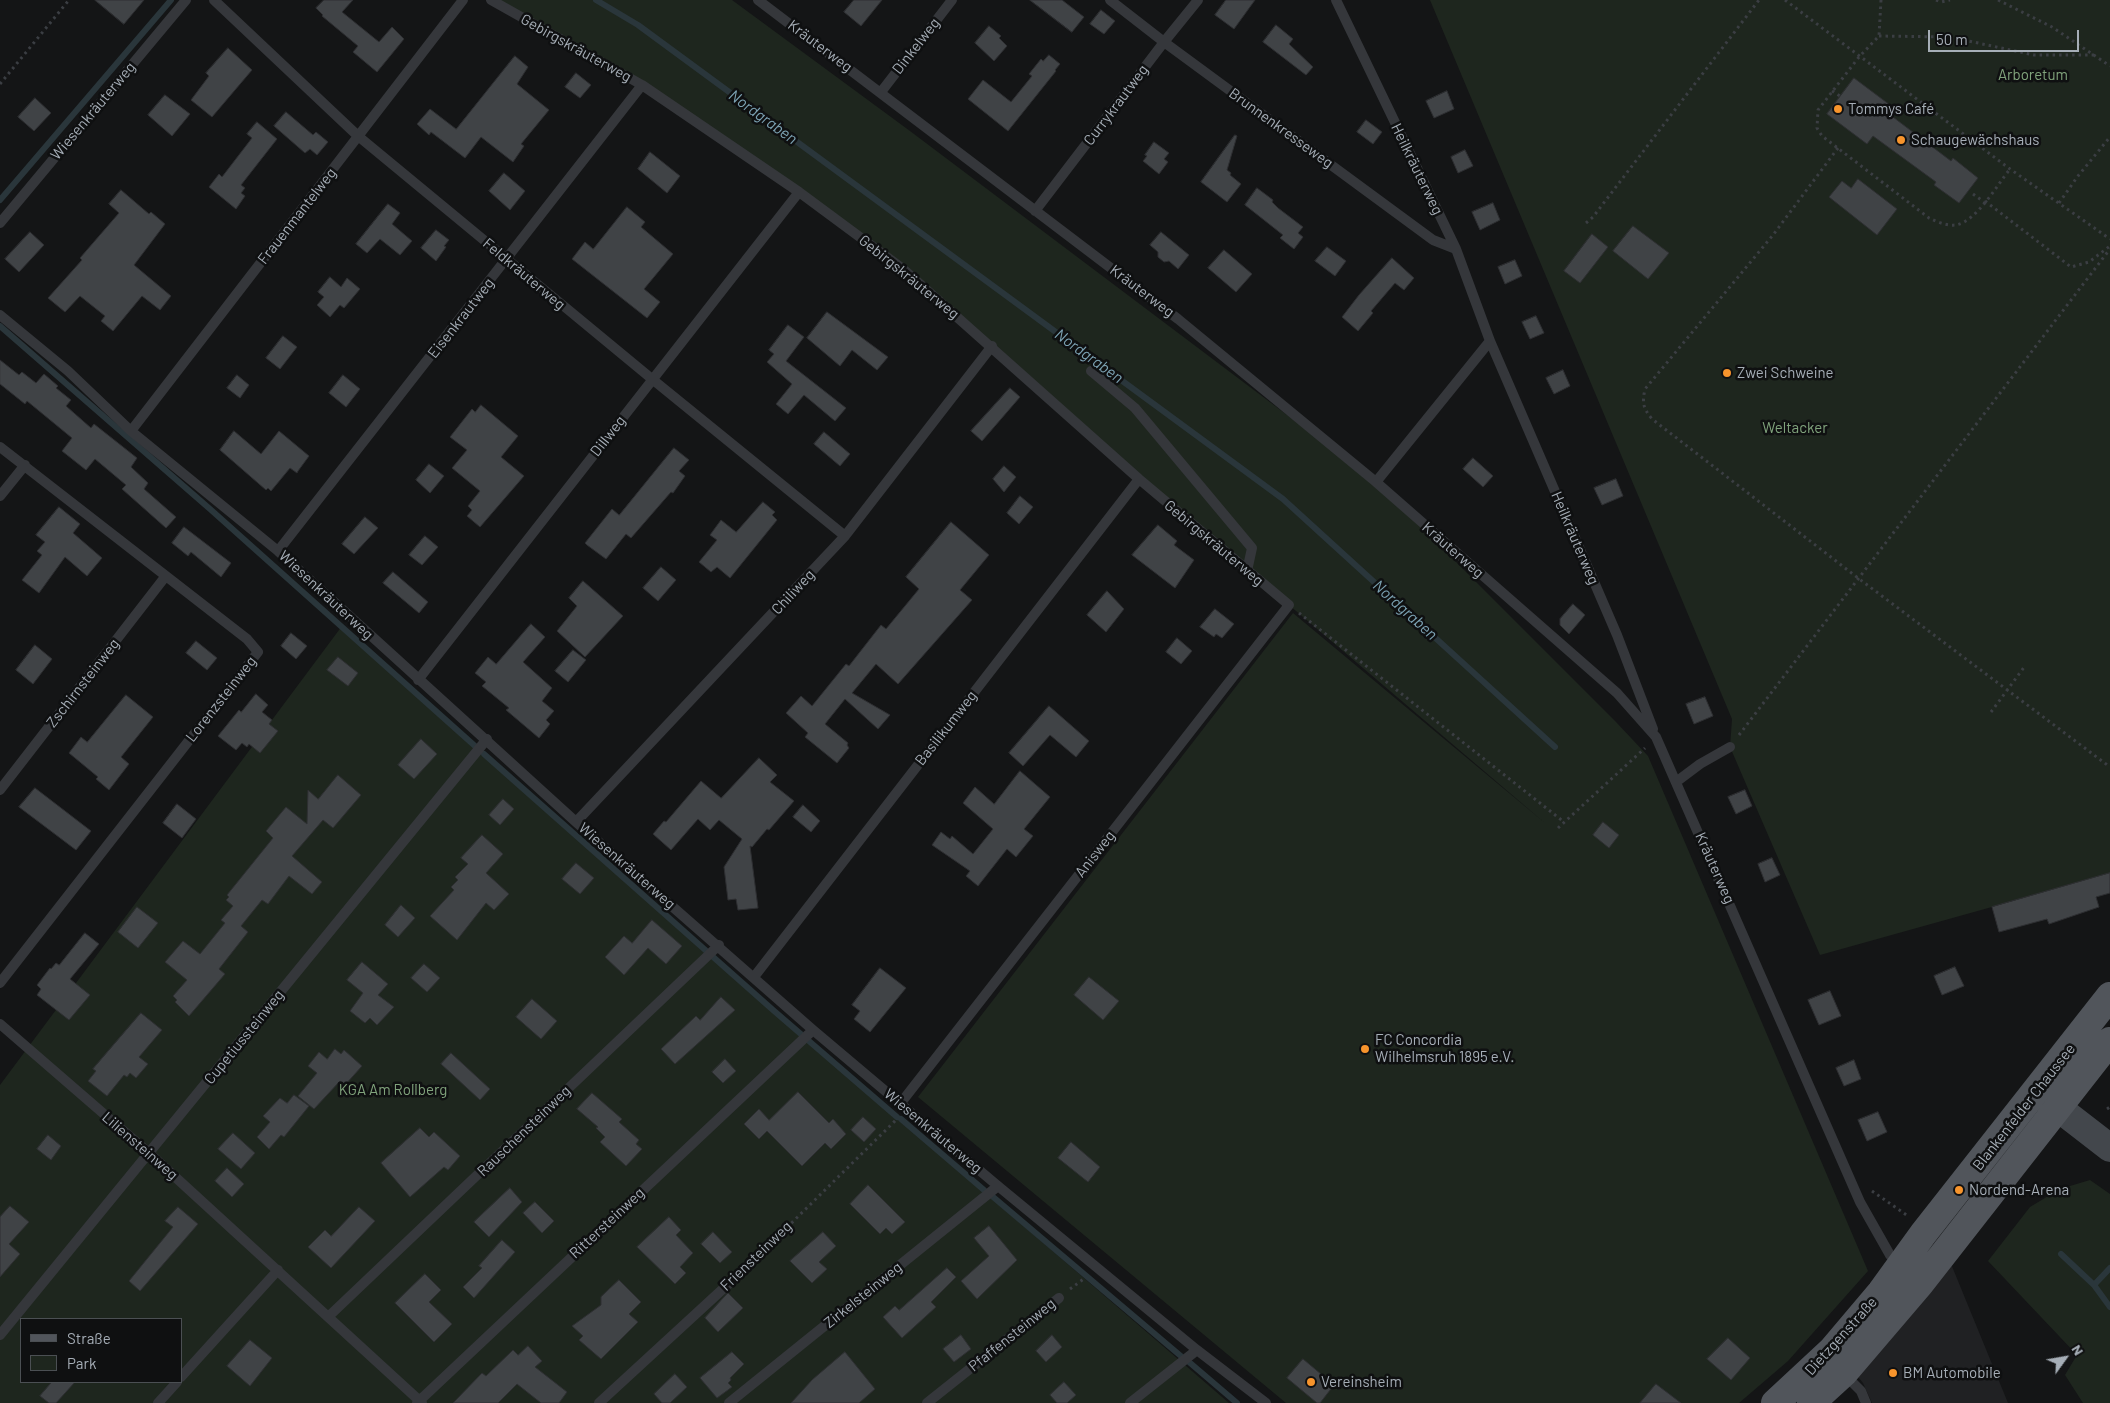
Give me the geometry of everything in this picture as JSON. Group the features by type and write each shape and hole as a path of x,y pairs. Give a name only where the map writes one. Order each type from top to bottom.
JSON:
{"main road":[{"name":"Blankenfelder Chaussee","path":"1911,1275 1945,1207 2110,996"},
{"name":"Blankenfelder Chaussee","path":"1911,1275 1966,1224 2110,1040"},
{"path":"2036,1091 2110,1148"},
{"name":"Dietzgenstraße","path":"1811,1403 1844,1373 1911,1275"},
{"name":"Dietzgenstraße","path":"1775,1403 1832,1350 1881,1292 1911,1275"}],"lane":[{"name":"Wiesenkräuterweg","path":"0,223 186,0"},
{"name":"Feldkräuterweg","path":"214,0 358,136 845,536"},
{"name":"Frauenmantelweg","path":"131,431 463,0"},
{"name":"Gebirgskräuterweg","path":"491,0 642,85 799,192 903,269 992,346 1139,479 1289,605"},
{"name":"Kräuterweg","path":"758,0 1178,319 1376,482 1617,693 1656,737 1860,1202 1890,1255 1911,1275"},
{"name":"Dinkelweg","path":"881,92 952,0"},
{"name":"Brunnenkresseweg","path":"1110,0 1164,42 1433,240 1456,249"},
{"name":"Currykrautweg","path":"1035,211 1198,0"},
{"name":"Heilkräuterweg","path":"1336,0 1456,249 1490,340 1617,635 1656,737"},
{"name":"Eisenkrautweg","path":"278,551 642,85"},
{"name":"Dillweg","path":"418,680 799,192"},
{"name":"Wiesenkräuterweg","path":"0,315 68,371 131,431 278,551 418,680 487,740 713,951 754,977 813,1030 998,1186 1197,1350 1266,1403"},
{"path":"1376,482 1490,340"},
{"name":"Chiliweg","path":"576,822 845,536 992,346"},
{"path":"1091,371 1135,408 1252,548 1247,570"},
{"name":"Lorenzsteinweg","path":"0,447 246,639 258,652 0,983"},
{"path":"0,496 24,465"},
{"name":"Basilikumweg","path":"754,977 1139,479"},
{"name":"Zschirnsteinweg","path":"0,790 165,577"},
{"name":"Anisweg","path":"900,1104 1289,605"},
{"name":"Cupetiussteinweg","path":"0,1335 487,740"},
{"path":"1676,782 1700,764 1730,747"},
{"name":"Rauschensteinweg","path":"328,1317 713,951"},
{"name":"Liliensteinweg","path":"0,1024 149,1153 419,1402"},
{"name":"Rittersteinweg","path":"419,1402 813,1030"},
{"name":"Zirkelsteinweg","path":"729,1403 998,1186"},
{"name":"Friensteinweg","path":"599,1403 749,1265"},
{"path":"182,1376 278,1270"},
{"name":"Pfaffensteinweg","path":"927,1403 1059,1298"},
{"path":"1130,1403 1197,1350"},
{"path":"1844,1373 1861,1391 1866,1403"},
{"path":"158,1403 176,1383"}],"path":[{"path":"0,84 70,0"},
{"path":"1586,223 1593,217 1759,0"},
{"path":"1785,0 2010,169 2110,239"},
{"path":"1881,0 1879,36 1859,57 1818,110 1817,128 1822,136 1929,218 1940,223 1954,225 1974,216 2010,169"},
{"path":"1936,0 1941,2 1950,0"},
{"path":"2001,0 2052,27 2110,66"},
{"path":"1879,36 1950,37 2034,55 2096,55"},
{"path":"1832,91 1840,96"},
{"path":"2059,203 2110,137"},
{"path":"1838,148 1773,235 1645,389 1642,400 1644,409 1652,419 1858,578 2110,767"},
{"path":"1973,194 2071,267 2089,262 2110,248"},
{"path":"1730,747 2110,248"},
{"path":"1289,605 1564,822"},
{"path":"1991,712 2025,666"},
{"path":"1558,828 1656,737"},
{"name":"Friensteinweg","path":"749,1265 903,1114 900,1104"},
{"path":"1848,1175 1913,1219"},
{"name":"Pfaffensteinweg","path":"1059,1298 1098,1268"}],"shaded area":[{"path":"1949,1259 2008,1403 1872,1403 1863,1383 1854,1372"}],"green space":[{"name":"FC Concordia Wilhelmsruh 1895 e.V.","path":"491,0 732,0 910,131 1376,482 1616,722 1648,756 1868,1271 1788,1361 1739,1403 1286,1403 918,1097 1293,613 1545,823 1289,605 903,269 642,85"},
{"path":"1430,0 2110,0 2110,874 1820,955 1730,747 1732,719"},
{"name":"KGA Am Rollberg","path":"342,626 773,1010 1229,1403 0,1403 0,1085"},
{"path":"2090,1180 2110,1194 2110,1403 2083,1403 2065,1375 2077,1355 1988,1261 2030,1207 2060,1189"}],"building":[{"path":"95,0 144,0 124,24"},
{"path":"324,0 353,0 342,12 379,42 392,27 404,39 377,72 353,52 358,46 322,16 316,8"},
{"path":"854,0 882,0 861,26 844,12"},
{"path":"1030,0 1062,0 1084,17 1072,32"},
{"path":"1226,0 1255,0 1234,29 1215,15"},
{"path":"1101,10 1115,21 1104,34 1090,24"},
{"path":"1276,25 1293,39 1289,44 1313,67 1306,75 1263,42"},
{"path":"989,26 1001,36 999,38 1007,46 994,61 975,43"},
{"path":"228,48 252,70 212,117 191,100 209,76 206,73"},
{"path":"1049,55 1060,64 1008,131 968,99 983,80 1011,102 1032,76 1029,74 1041,59 1043,61"},
{"path":"515,56 528,67 517,84 549,110 521,144 524,146 513,162 481,137 465,158 431,132 429,135 417,124 430,109 456,129"},
{"path":"576,73 591,85 580,98 565,87"},
{"name":"Schaugewächshaus","path":"1854,78 1894,108 1889,114 1951,161 1953,158 1978,178 1959,203 1934,185 1936,182 1873,136 1867,144 1827,114"},
{"path":"1447,91 1454,109 1434,118 1426,101"},
{"path":"165,95 190,114 172,136 148,115"},
{"path":"35,98 51,113 34,131 18,117"},
{"path":"286,112 313,135 316,132 328,142 317,155 310,149 305,153 274,126"},
{"path":"1366,120 1382,132 1373,144 1357,132"},
{"path":"257,122 277,139 241,185 245,188 241,193 245,196 236,209 209,187 219,174 222,177 252,138 247,134"},
{"path":"1235,135 1237,136 1227,170 1241,184 1227,202 1201,182"},
{"path":"1154,142 1169,153 1164,159 1168,162 1159,174 1143,161"},
{"path":"1465,150 1473,166 1458,173 1451,157"},
{"path":"650,152 680,176 667,193 638,169"},
{"path":"504,173 525,191 510,210 489,191"},
{"path":"1858,179 1897,209 1877,235 1829,197 1842,181 1851,188"},
{"path":"1257,188 1273,200 1272,202 1278,208 1303,227 1298,233 1303,237 1294,249 1280,238 1283,235 1245,205"},
{"path":"121,190 149,214 151,212 165,224 134,265 171,296 160,310 142,296 113,331 101,321 105,316 80,296 65,312 48,298 82,260 80,258 119,213 109,204"},
{"path":"1493,203 1500,220 1480,230 1472,212"},
{"path":"388,204 400,213 392,224 412,241 400,255 380,239 367,253 356,244"},
{"path":"627,207 645,222 641,227 673,254 644,289 660,302 647,318 572,259 585,242 593,249"},
{"path":"1633,226 1669,253 1648,279 1613,251"},
{"path":"436,230 449,240 436,261 421,248"},
{"path":"30,232 44,245 19,272 5,259"},
{"path":"1161,232 1189,255 1178,269 1169,261 1164,262 1158,257 1158,252 1150,245"},
{"path":"1592,234 1608,247 1580,283 1564,271"},
{"path":"1327,247 1346,261 1335,276 1315,261"},
{"path":"1224,250 1252,274 1236,292 1208,268"},
{"path":"1392,258 1414,278 1404,290 1395,283 1371,311 1373,313 1358,331 1342,317"},
{"path":"1515,260 1522,276 1505,284 1498,267"},
{"path":"330,277 341,287 347,278 360,289 344,308 340,305 330,317 317,305 324,297 318,292"},
{"path":"827,312 888,357 877,370 852,350 840,366 807,338"},
{"path":"1536,316 1544,333 1530,339 1522,322"},
{"path":"788,325 804,337 786,361 846,408 835,421 804,395 788,414 776,404 792,384 767,362 774,354 769,350"},
{"path":"283,336 297,347 280,369 266,358"},
{"path":"0,360 19,375 22,372 36,383 44,374 58,386 56,388 71,400 66,406 91,428 94,424 137,458 131,467 148,483 144,489 176,517 166,528 122,489 126,485 95,459 86,470 62,451 72,438 27,401 25,404 0,384"},
{"path":"1563,370 1570,386 1554,394 1546,378"},
{"path":"237,375 249,385 240,398 227,388"},
{"path":"343,375 360,389 346,407 329,393"},
{"path":"1010,388 1020,397 982,441 971,431"},
{"path":"481,405 518,436 501,457 524,476 480,527 467,516 472,510 468,506 480,491 452,468 467,450 450,437 472,409 475,412"},
{"path":"234,431 261,454 279,431 309,456 297,473 290,468 271,491 268,488 266,490 220,450"},
{"path":"824,432 850,454 840,466 814,444"},
{"path":"674,448 689,460 679,471 685,476 673,493 671,492 631,538 626,534 606,559 587,545 585,543 612,509 619,515"},
{"path":"1473,458 1493,476 1483,487 1463,469"},
{"path":"429,464 444,476 430,493 416,480"},
{"path":"1004,466 1016,477 1004,492 993,479"},
{"path":"1616,479 1623,496 1602,505 1594,488"},
{"path":"1020,496 1033,507 1019,524 1007,513"},
{"path":"763,502 775,512 772,515 777,520 730,578 717,567 711,572 699,562 717,540 710,535 721,520 736,532"},
{"path":"59,507 80,524 73,533 102,558 87,576 65,557 39,593 22,580 42,555 37,551 45,542 36,535"},
{"path":"365,517 378,528 354,554 342,544"},
{"path":"951,522 989,555 960,590 972,600 898,684 876,664 852,693 890,715 878,729 845,699 825,724 848,743 849,748 837,763 805,737 808,733 786,713 801,696 812,706 846,664 849,666 881,625 886,629 919,589 906,577"},
{"path":"1158,525 1177,541 1174,545 1194,560 1175,588 1132,555"},
{"path":"184,527 231,563 221,577 191,552 188,556 172,543"},
{"path":"425,536 438,547 422,565 409,555"},
{"path":"661,567 676,580 658,601 643,588"},
{"path":"393,572 428,602 419,613 383,583"},
{"path":"583,581 623,616 585,657 557,631 577,606 569,598"},
{"path":"1107,591 1124,609 1106,632 1087,615"},
{"path":"1573,604 1585,615 1569,634 1560,625 1560,619"},
{"path":"1215,609 1234,624 1222,638 1216,634 1214,637 1200,627"},
{"path":"531,624 545,637 523,662 552,688 542,701 554,711 546,720 550,724 539,738 506,710 509,708 482,686 486,682 475,673 488,657 496,664"},
{"path":"291,633 307,646 296,659 281,646"},
{"path":"1177,638 1192,651 1181,664 1166,652"},
{"path":"196,641 217,658 207,670 186,653"},
{"path":"35,645 52,659 33,684 16,670"},
{"path":"573,650 586,660 568,682 555,671"},
{"path":"338,657 358,673 348,686 327,670"},
{"path":"256,694 268,705 262,712 272,720 269,724 278,731 260,753 249,744 247,747 242,743 236,750 218,736 239,710 241,712"},
{"path":"126,695 153,717 121,757 129,764 109,790 96,779 98,777 69,753 81,737 87,742"},
{"path":"1705,697 1713,716 1694,724 1686,704"},
{"path":"1049,706 1089,741 1076,757 1050,735 1023,766 1009,753"},
{"path":"421,739 437,754 414,779 398,765"},
{"path":"759,758 777,775 770,782 794,801 769,830 767,829 752,847 750,846 758,908 738,910 736,899 728,900 724,867 742,839 719,820 710,830 698,819 671,850 653,834 664,821 666,822 701,781 721,798"},
{"path":"1020,771 1050,797 1024,829 1033,836 1016,857 1007,849 978,886 966,876 970,871 932,845 941,832 950,839 952,836 973,854 993,829 963,803 975,787 994,804"},
{"path":"338,775 361,795 333,828 323,820 292,856 322,882 312,894 289,876 268,904 262,900 241,926 248,932 219,969 225,974 189,1016 175,1002 177,1000 173,996 187,980 165,962 183,941 200,954 225,923 221,920 233,906 226,900 229,897 227,895 273,838 266,831 286,807 307,824 308,790 318,799"},
{"path":"35,788 91,831 76,850 19,807"},
{"path":"1745,790 1752,806 1736,814 1728,797"},
{"path":"503,799 514,809 500,825 489,815"},
{"path":"177,804 196,819 182,838 163,823"},
{"path":"803,805 820,821 811,832 793,817"},
{"path":"1603,822 1619,835 1609,848 1593,835"},
{"path":"482,835 503,854 486,873 509,894 494,910 486,903 457,940 430,916 454,890 451,887 458,880 455,877 468,864 461,858"},
{"path":"1772,858 1780,875 1765,882 1758,864"},
{"path":"576,863 594,878 580,894 562,879"},
{"path":"2110,873 2110,893 2096,897 2099,907 2049,924 2047,919 1999,932 1992,907"},
{"path":"401,905 415,918 398,937 385,925"},
{"path":"137,907 158,923 138,948 118,932"},
{"path":"652,920 682,946 666,964 648,948 624,975 605,957 624,936 632,943"},
{"path":"85,933 99,944 70,979 90,995 69,1020 37,995 41,989 37,985 50,968 56,963 59,965"},
{"path":"362,962 388,984 378,995 394,1007 377,1025 370,1018 365,1023 350,1011 363,993 347,980"},
{"path":"424,964 440,978 427,992 411,978"},
{"path":"1955,967 1964,986 1942,995 1934,976"},
{"path":"880,968 906,988 870,1032 854,1019 860,1011 852,1005"},
{"path":"1089,977 1119,1001 1103,1020 1074,995"},
{"path":"1830,991 1841,1016 1819,1025 1808,1000"},
{"path":"721,997 735,1010 675,1064 661,1049 696,1016 700,1020"},
{"path":"532,999 557,1021 541,1039 516,1017"},
{"path":"141,1013 162,1030 139,1057 148,1064 136,1078 130,1073 127,1077 124,1075 107,1096 88,1081 96,1071 93,1069"},
{"path":"335,1049 341,1054 344,1050 362,1066 345,1085 340,1081 314,1109 298,1096 317,1073 308,1066 319,1052 327,1059"},
{"path":"451,1053 490,1089 480,1100 441,1064"},
{"path":"725,1059 736,1071 723,1083 712,1072"},
{"path":"1854,1060 1861,1079 1844,1086 1836,1068"},
{"path":"798,1092 829,1123 833,1119 846,1134 831,1149 825,1143 802,1166 767,1131 759,1139 744,1124 759,1109 769,1120"},
{"path":"592,1093 622,1119 619,1122 639,1140 636,1144 642,1149 626,1166 600,1142 605,1137 596,1128 598,1127 577,1109"},
{"path":"294,1095 309,1106 284,1137 281,1135 269,1149 257,1137 270,1122 263,1116 280,1098 287,1103"},
{"path":"1878,1112 1887,1132 1867,1141 1858,1120"},
{"path":"863,1117 876,1129 864,1142 851,1130"},
{"path":"420,1128 429,1137 434,1132 460,1156 448,1170 444,1167 410,1197 381,1163"},
{"path":"233,1133 255,1153 241,1169 218,1149"},
{"path":"48,1135 61,1146 51,1160 37,1149"},
{"path":"1071,1142 1100,1167 1088,1182 1058,1158"},
{"path":"227,1168 244,1184 232,1197 215,1181"},
{"path":"868,1185 905,1222 892,1234 886,1228 880,1234 850,1204"},
{"path":"510,1188 522,1202 489,1237 474,1222"},
{"path":"535,1202 554,1221 542,1233 523,1213"},
{"path":"10,1206 29,1222 9,1244 20,1254 0,1277 0,1217"},
{"path":"178,1207 198,1224 140,1291 129,1281 173,1227 165,1221"},
{"path":"359,1207 375,1221 331,1268 308,1247 325,1230 331,1236"},
{"path":"669,1217 681,1230 676,1235 693,1253 680,1267 686,1273 675,1284 637,1247"},
{"path":"989,1226 1017,1260 977,1299 961,1281 989,1256 974,1238"},
{"path":"713,1232 732,1252 720,1263 701,1244"},
{"path":"823,1232 836,1246 819,1262 827,1269 812,1283 790,1261"},
{"path":"502,1240 515,1252 474,1298 463,1287 482,1268 479,1266"},
{"path":"947,1268 956,1277 931,1302 936,1307 902,1338 883,1317 895,1306 899,1310"},
{"path":"425,1274 441,1290 429,1302 452,1324 434,1342 395,1303"},
{"path":"619,1280 641,1302 629,1314 638,1322 601,1359 579,1340 583,1336 572,1326 601,1305 601,1297"},
{"path":"728,1293 743,1308 718,1332 705,1318"},
{"path":"961,1335 971,1349 954,1362 943,1349"},
{"path":"1052,1335 1062,1347 1046,1362 1036,1351"},
{"path":"1728,1338 1750,1358 1731,1380 1707,1359"},
{"path":"250,1340 272,1358 250,1386 227,1366"},
{"path":"528,1346 542,1361 535,1367 567,1392 559,1403 541,1403 517,1384 498,1403 453,1403 482,1373 486,1376 513,1350 518,1355"},
{"path":"732,1352 744,1364 730,1378 731,1380 728,1383 732,1387 717,1398 700,1378"},
{"path":"845,1352 875,1389 859,1403 791,1403 812,1380"},
{"name":"Vereinsheim","path":"1303,1359 1334,1385 1320,1403 1317,1403 1287,1378"},
{"path":"675,1374 687,1387 670,1403 662,1403 654,1394"},
{"path":"1064,1382 1076,1395 1067,1403 1057,1403 1050,1395"},
{"path":"51,1383 74,1383 56,1403 49,1403 40,1396"},
{"path":"1656,1384 1681,1403 1640,1403"}],"waterway":[{"path":"0,200 171,0"},
{"name":"Nordgraben","path":"596,0 638,25 1283,499 1555,747"},
{"path":"0,326 210,509 475,746"},
{"path":"484,754 897,1117"},
{"path":"901,1119 984,1190"},
{"path":"992,1196 1182,1357"},
{"name":"Nordgraben","path":"2061,1254 2094,1285 2110,1307"},
{"path":"2094,1285 2110,1268"},
{"path":"1189,1362 1237,1403"}],"place":[{"name":"Tommys Café","path":"1838,109"},
{"name":"Schaugewächshaus","path":"1901,140"},
{"name":"Zwei Schweine","path":"1727,373"},
{"name":"FC Concordia Wilhelmsruh 1895 e.V.","path":"1365,1049"},
{"name":"Nordend-Arena","path":"1959,1190"},
{"name":"BM Automobile","path":"1893,1373"},
{"name":"Vereinsheim","path":"1311,1382"}],"park label":[{"name":"Arboretum","path":"2033,75"},
{"name":"Weltacker","path":"1795,428"}]}
